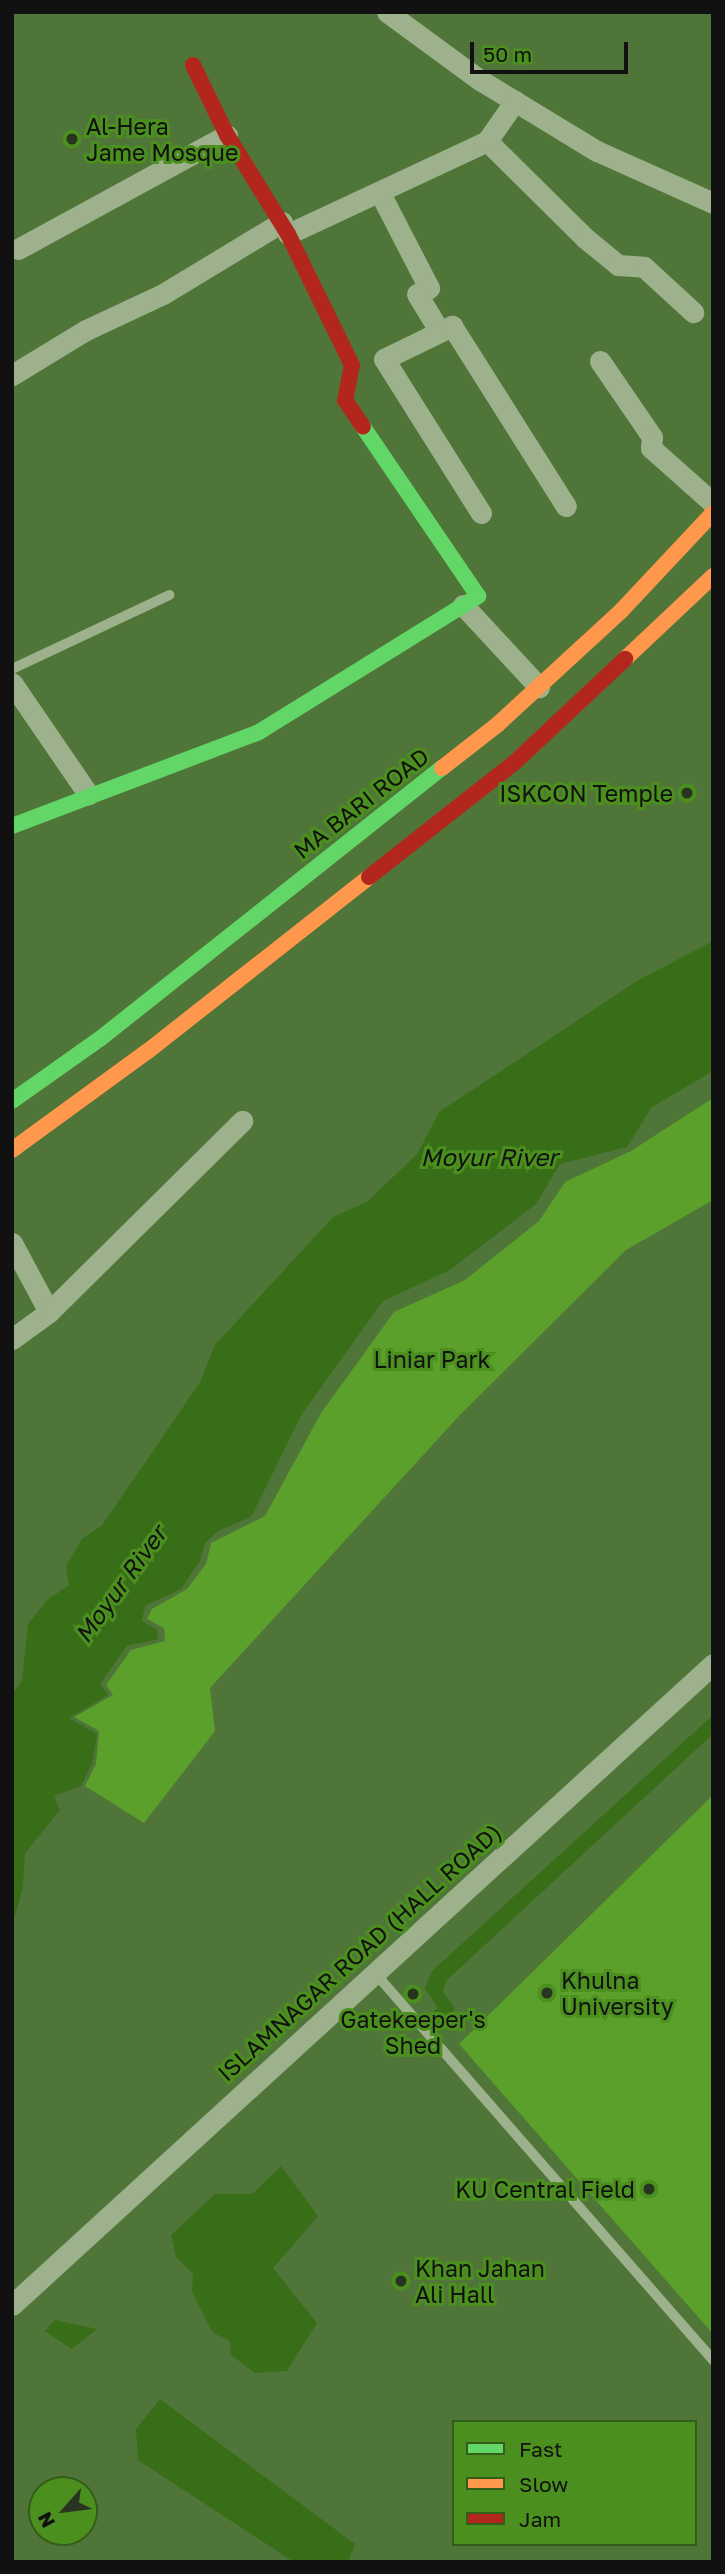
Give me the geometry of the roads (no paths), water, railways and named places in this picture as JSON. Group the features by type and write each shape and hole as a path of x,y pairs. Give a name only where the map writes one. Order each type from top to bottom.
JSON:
{"main road":[{"path":"12,826 88,794 259,732 478,596 345,400 352,365 285,228 228,135 194,65"},
{"name":"MA BARI ROAD","path":"12,1101 101,1038 497,725 621,611 713,513"},
{"path":"12,1150 148,1051 515,762 713,576"}],"street":[{"path":"387,12 515,101 597,151 713,203"},
{"path":"12,376 86,330 163,294 285,228 380,193 487,141 515,101"},
{"path":"18,249 228,135"},
{"path":"487,141 584,238 618,265 644,267 693,312"},
{"path":"380,193 429,288 417,294 440,332"},
{"path":"481,513 384,359 452,326 566,506"},
{"path":"600,361 652,437 651,448 713,503"},
{"path":"463,606 539,687"},
{"path":"12,683 88,794"},
{"path":"12,1339 50,1312 242,1122"},
{"path":"12,1243 50,1312"},
{"name":"ISLAMNAGAR ROAD (HALL ROAD)","path":"12,2305 713,1664"}],"lane":[{"path":"12,669 169,595"},
{"path":"374,1973 713,2360"}],"water":[{"name":"Moyur River","path":"713,941 713,1071 652,1107 627,1147 560,1164 536,1204 450,1270 383,1301 302,1414 251,1517 218,1531 205,1543 200,1561 181,1589 145,1606 142,1621 157,1630 158,1639 127,1646 100,1684 108,1695 69,1718 97,1734 92,1764 81,1786 54,1796 60,1810 25,1853 23,1887 12,1926 12,1694 22,1681 28,1624 47,1600 69,1585 66,1566 82,1539 102,1525 160,1441 200,1382 215,1345 333,1217 367,1202 418,1153 439,1112 637,981"},
{"path":"713,1715 713,1734 447,1980 443,1991 455,2009 435,2027 426,2017 438,2008 425,1988 432,1971"},
{"path":"281,2166 318,2216 273,2268 317,2323 287,2371 255,2373 231,2355 230,2341 213,2333 192,2292 193,2274 176,2257 171,2235 215,2194 252,2194"},
{"path":"55,2320 97,2329 72,2349 45,2331"},
{"path":"160,2399 355,2544 348,2562 294,2562 138,2460 136,2429"}],"place":[{"name":"Al-Hera Jame Mosque","path":"72,139"},
{"name":"ISKCON Temple","path":"687,793"},
{"name":"Khulna University","path":"547,1993"},
{"name":"Gatekeeper's Shed","path":"413,1994"},
{"name":"KU Central Field","path":"649,2189"},
{"name":"Khan Jahan Ali Hall","path":"401,2281"}],"park label":[{"name":"Liniar Park","path":"432,1359"}]}
